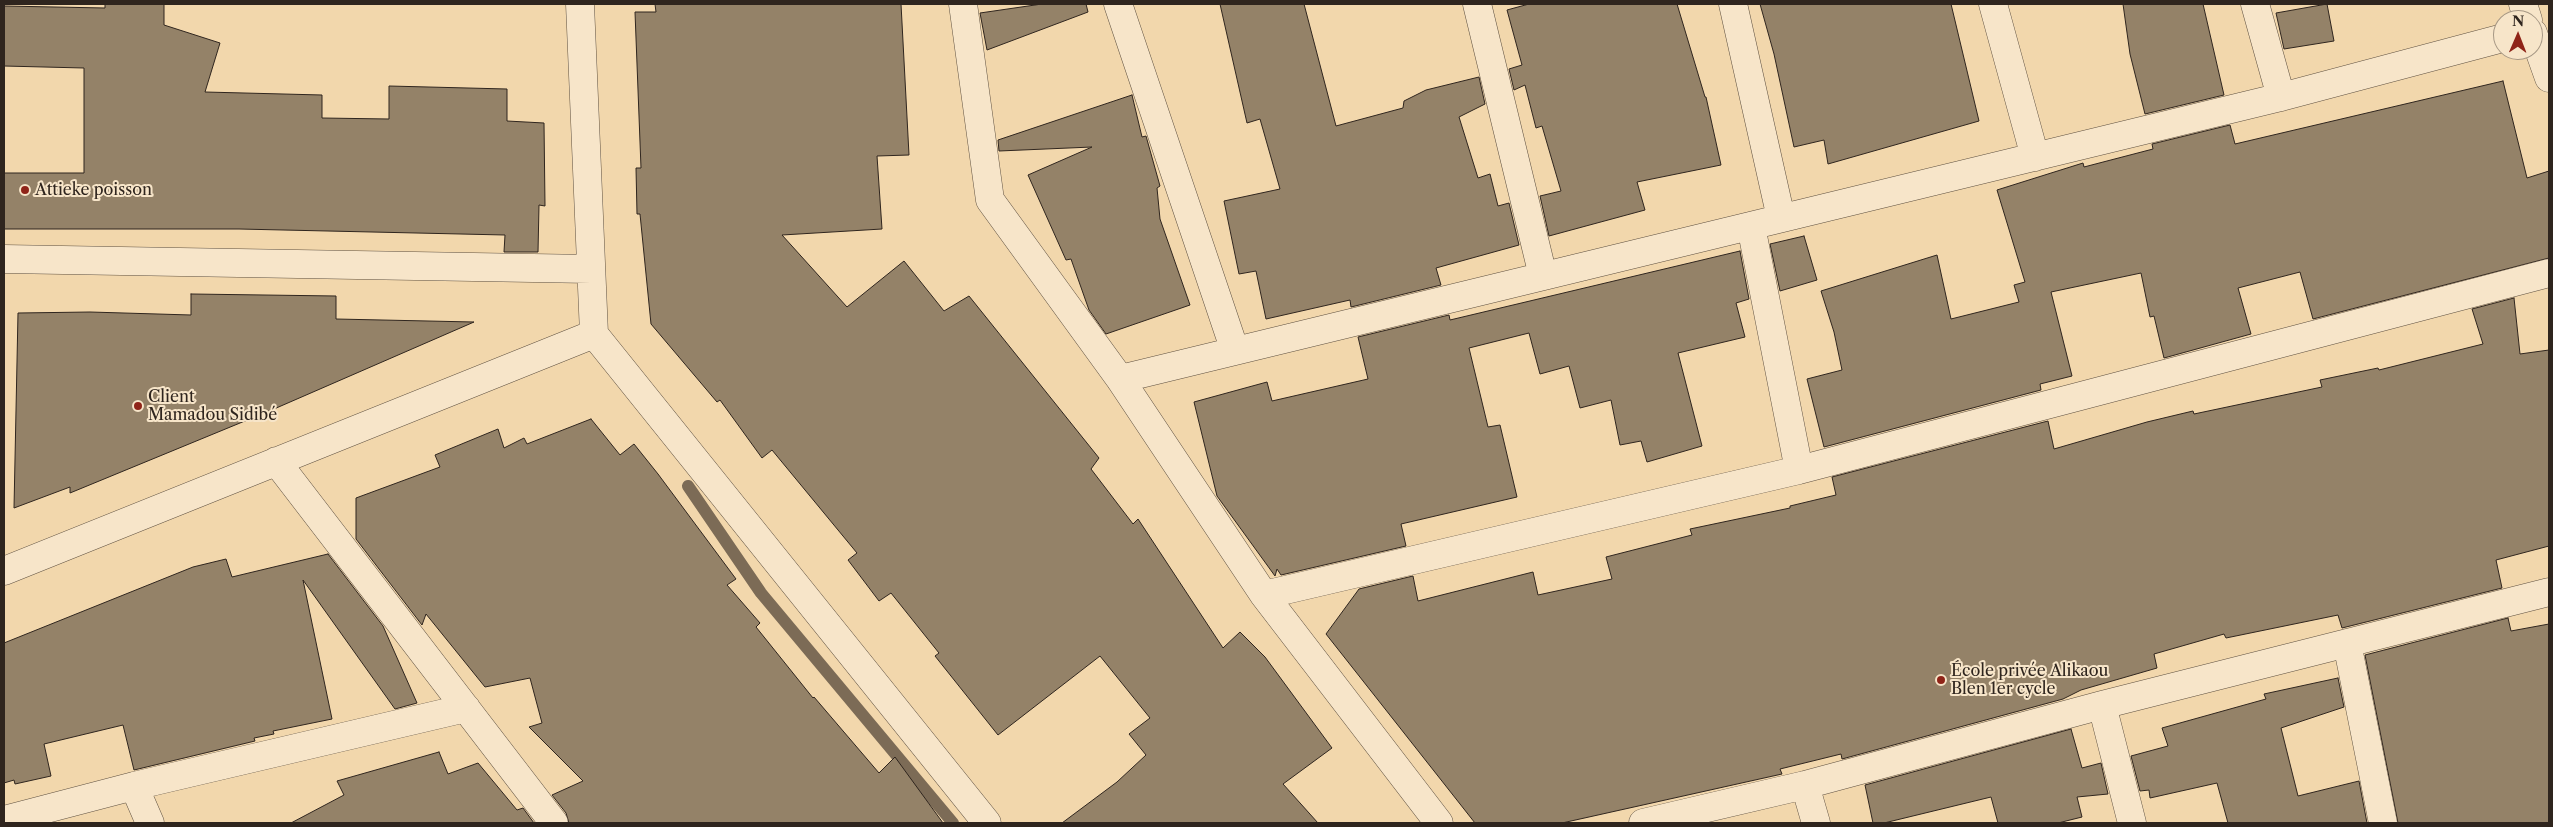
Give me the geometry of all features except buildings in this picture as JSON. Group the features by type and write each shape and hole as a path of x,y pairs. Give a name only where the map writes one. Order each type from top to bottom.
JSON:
{"street":[{"path":"580,4 594,334 987,823"},
{"path":"963,4 990,200 1120,379 1264,595 1439,823"},
{"path":"1118,4 1235,351"},
{"path":"1478,4 1543,276"},
{"path":"1733,4 1781,218"},
{"path":"1993,4 2035,157"},
{"path":"2255,4 2281,97"},
{"path":"1120,379 2281,97 2493,41"},
{"path":"2543,60 2549,78"},
{"path":"1751,226 1799,470"},
{"path":"4,259 591,269"},
{"path":"1264,595 1799,470 2549,273"},
{"path":"4,570 594,334"},
{"path":"276,462 554,823"},
{"path":"1643,823 1805,785 2102,705 2549,592"},
{"path":"2346,643 2383,823"},
{"path":"2102,705 2132,823"},
{"path":"4,820 134,786 466,708"},
{"path":"1805,785 1816,823"},
{"path":"134,786 150,823"}],"waterway":[{"path":"688,486 761,593 953,823"}],"place":[{"name":"Attieke poisson","path":"25,190"},
{"name":"Client Mamadou Sidibé","path":"138,406"},
{"name":"École privée Alikaou Blen 1er cycle","path":"1941,680"}]}
